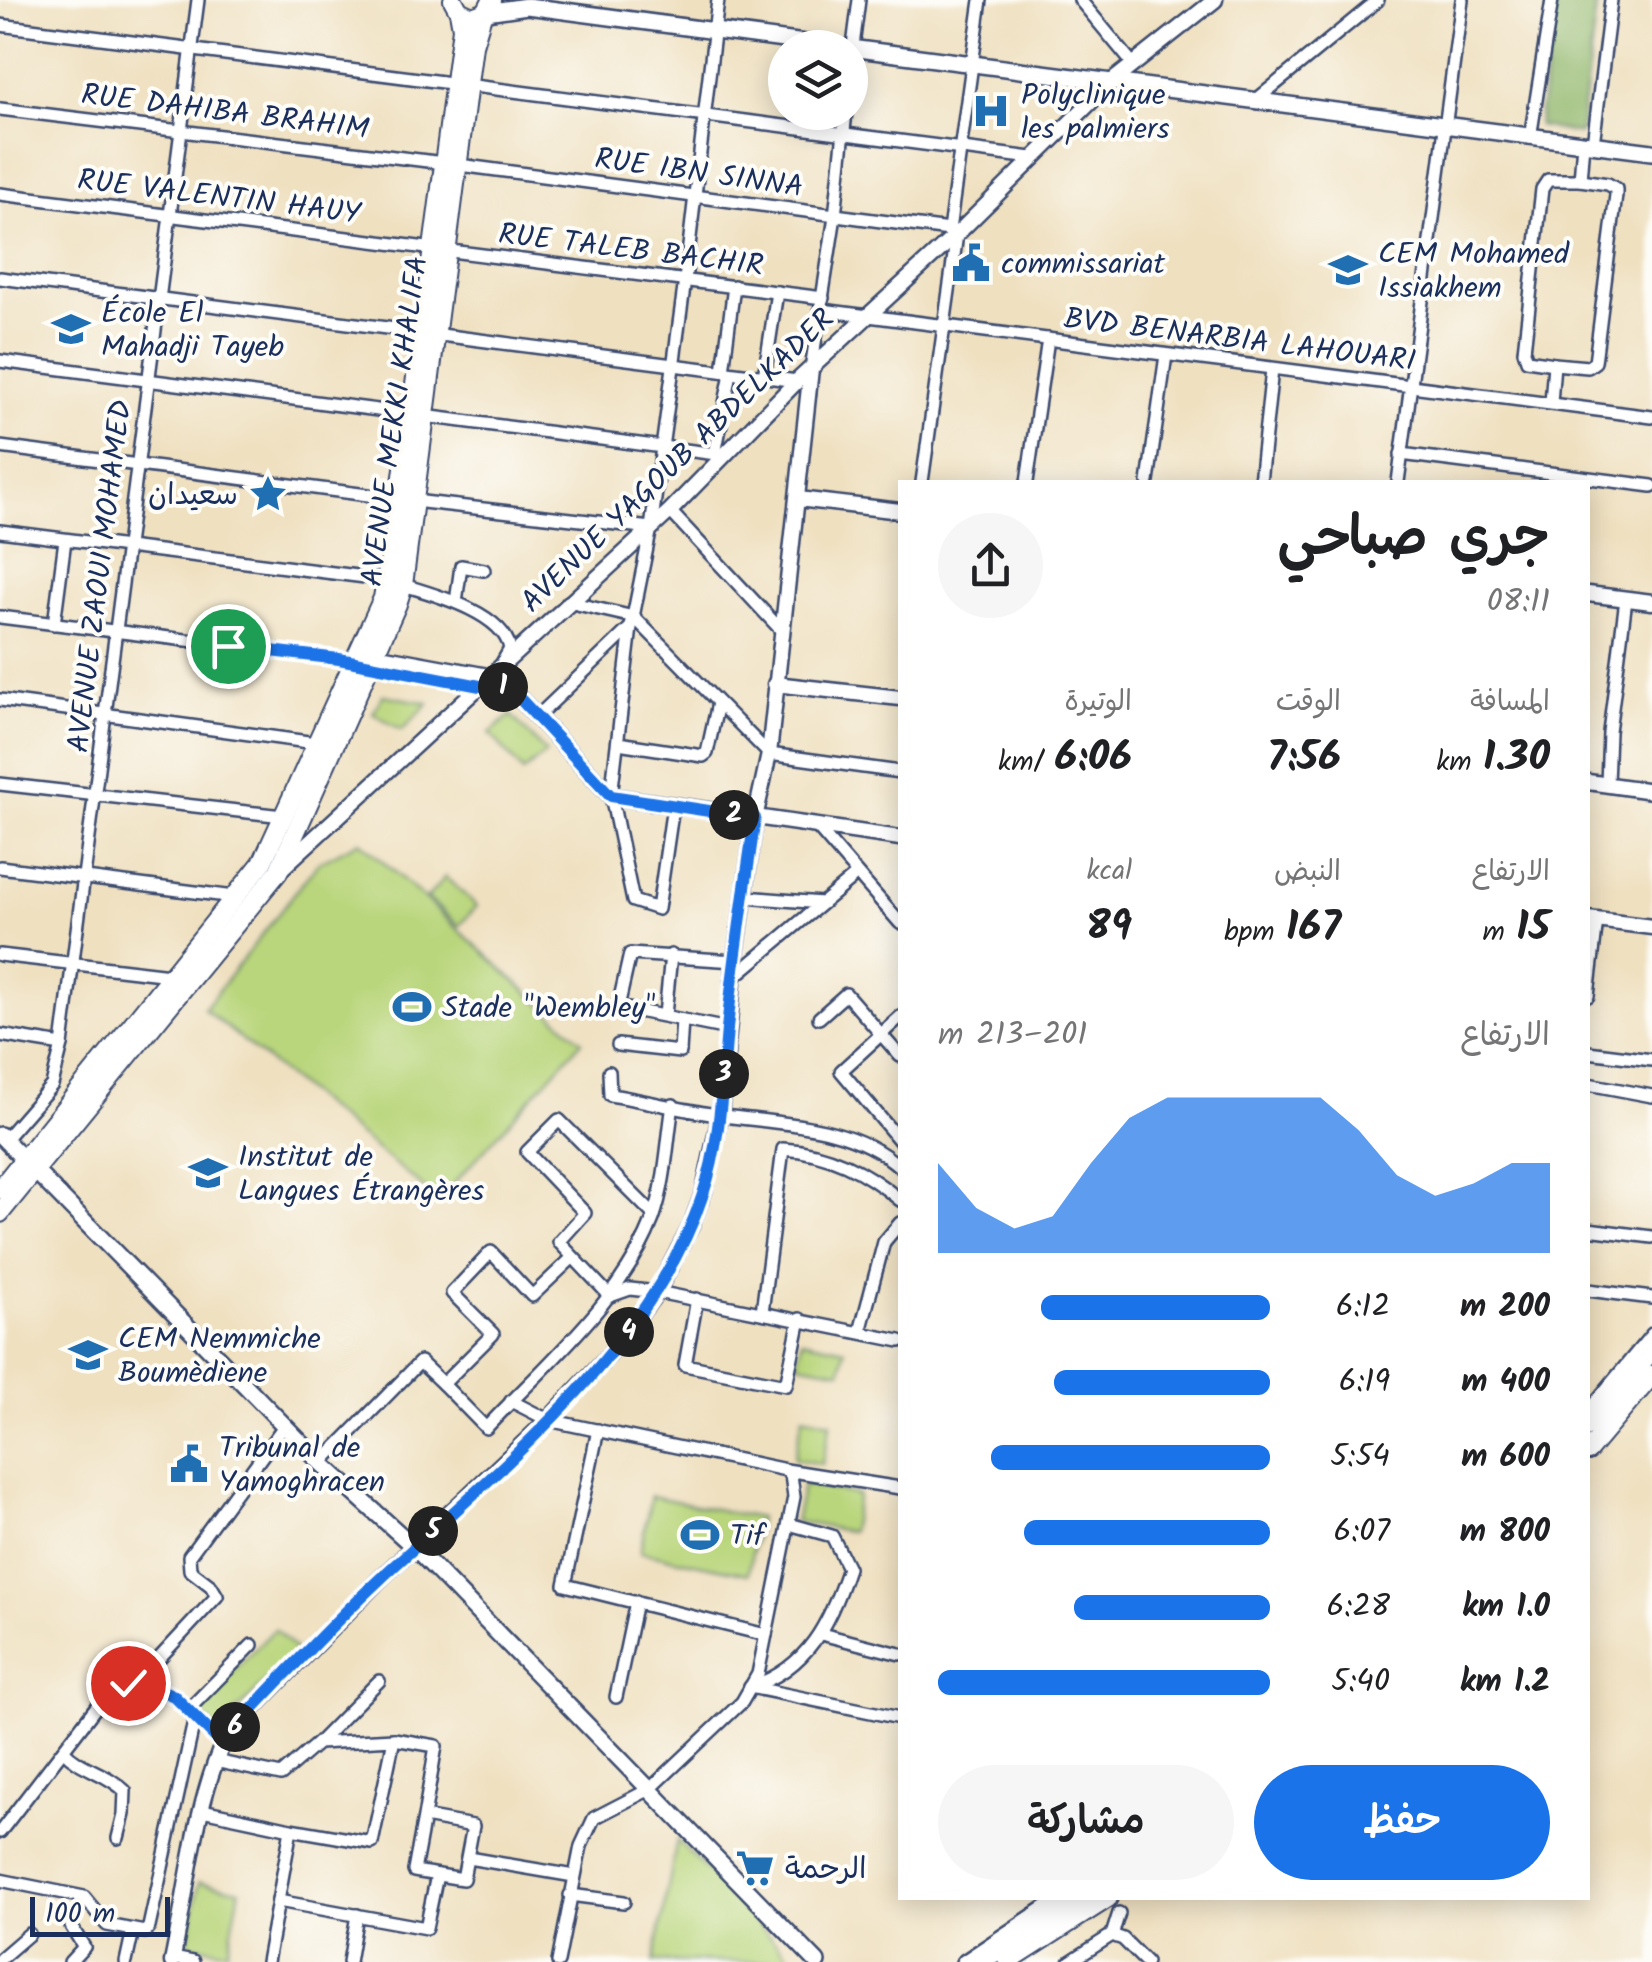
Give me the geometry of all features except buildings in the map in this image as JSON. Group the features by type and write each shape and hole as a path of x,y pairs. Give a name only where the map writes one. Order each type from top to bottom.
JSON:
{"main road":[{"path":"453,4 472,17 487,9 527,3 768,37"},
{"name":"AVENUE MEKKI KHALIFA","path":"270,868 359,658 396,583 461,82 462,28 453,4"},
{"name":"AVENUE MEKKI KHALIFA","path":"461,82 487,9"},
{"path":"868,51 1652,152"},
{"name":"AVENUE MEKKI KHALIFA","path":"270,868 284,816 325,744"},
{"path":"83,1098 170,975 234,898 270,868"},
{"path":"0,1213 29,1165 270,868"},
{"path":"2,1137 321,1463 415,1548 817,1962"},
{"path":"0,1188 29,1165"},
{"path":"1590,1424 1652,1350"},
{"path":"1590,1449 1652,1375"},
{"path":"980,1962 1077,1900"},
{"path":"1008,1962 1105,1900"}],"street":[{"name":"AVENUE ZAOUI MOHAMED","path":"2,1137 55,1079 62,1045 198,0"},
{"path":"673,806 658,909 633,901 611,796 632,622 651,528 685,280 718,0"},
{"path":"852,30 859,0"},
{"path":"922,480 981,0"},
{"path":"1080,0 1134,64"},
{"name":"AVENUE YAGOUB ABDELKADER","path":"270,868 490,677 670,511 720,454 1110,83 1215,0"},
{"path":"1398,480 1462,0"},
{"path":"1530,138 1552,0"},
{"path":"1580,180 1612,0"},
{"path":"1255,101 1372,2"},
{"path":"0,25 1032,158"},
{"name":"RUE DAHIBA BRAHIM","path":"0,109 450,164"},
{"path":"193,1962 173,1960 202,1810 226,1736 378,1581 548,1420 632,1328 691,1226 704,1191 720,1116 735,961 755,818 769,754 811,369 844,130"},
{"name":"RUE IBN SINNA","path":"450,164 953,232"},
{"path":"1548,180 1580,180 1616,189 1596,356 1588,367 1527,360 1524,352 1542,189 1548,180"},
{"name":"RUE VALENTIN HAUY","path":"0,194 438,250"},
{"name":"RUE TALEB BACHIR","path":"438,250 777,292 822,304"},
{"path":"0,278 797,382"},
{"path":"0,362 720,454 734,286"},
{"path":"764,377 777,292"},
{"name":"BVD BENARBIA LAHOUARI","path":"822,304 866,316 943,328 1652,417"},
{"path":"1027,480 1048,339"},
{"path":"1148,480 1166,355"},
{"path":"1551,403 1554,364"},
{"path":"1260,480 1272,369"},
{"path":"0,447 651,528"},
{"path":"1402,454 1531,477 1571,480"},
{"path":"1590,481 1651,486 1652,469"},
{"path":"798,500 898,510"},
{"path":"670,511 780,630"},
{"path":"0,531 396,583 456,602 502,630 510,648 490,677"},
{"path":"54,624 65,540"},
{"path":"456,602 461,566 484,570"},
{"path":"1590,594 1652,602"},
{"path":"1608,784 1609,732 1626,598"},
{"path":"568,602 632,622 769,754 898,772"},
{"path":"0,617 490,677 509,687 611,796 898,838"},
{"path":"538,716 632,622"},
{"path":"490,677 509,687"},
{"path":"775,684 898,698"},
{"path":"0,700 325,744"},
{"path":"618,743 705,756 718,703"},
{"path":"1590,782 1652,791"},
{"path":"0,784 284,816"},
{"path":"816,827 898,921"},
{"path":"0,867 234,898"},
{"path":"733,978 857,874"},
{"path":"744,897 822,903"},
{"path":"1590,958 1592,919 1652,927"},
{"path":"0,954 170,975"},
{"path":"728,1029 618,1008 630,954 735,961"},
{"path":"666,1015 671,955"},
{"path":"819,1018 846,994 898,1053"},
{"path":"898,1019 841,1071 898,1139"},
{"path":"618,1045 680,1052 682,1020"},
{"path":"0,1035 62,1045"},
{"path":"1590,1052 1652,1060"},
{"path":"609,1072 610,1095 720,1116 823,1128 898,1161"},
{"path":"55,1079 83,1098"},
{"path":"1590,1084 1652,1096"},
{"path":"321,1463 420,1362 486,1428 610,1296 644,1240 654,1215 672,1105"},
{"path":"610,1296 560,1242 585,1213 527,1152 559,1120 654,1215"},
{"path":"762,1312 783,1149 808,1150 855,1168 898,1199"},
{"path":"860,1332 884,1242 898,1225"},
{"path":"1590,1229 1652,1238"},
{"path":"443,1384 493,1334 452,1293 491,1252 532,1296 572,1258"},
{"path":"610,1296 630,1289 656,1292 898,1340"},
{"path":"1590,1290 1652,1298"},
{"path":"697,1300 685,1365 786,1386 800,1319"},
{"path":"1590,1404 1652,1334"},
{"path":"511,1401 548,1420 786,1470 898,1488"},
{"path":"0,1832 104,1698 139,1680 217,1596 190,1570 189,1556 284,1426"},
{"path":"598,1430 566,1584 766,1635"},
{"path":"558,1962 585,1832 594,1818 650,1789 742,1702 758,1674 794,1497 791,1474 786,1470"},
{"path":"750,1687 778,1678 820,1634 848,1568 832,1536 788,1524"},
{"path":"616,1697 636,1602"},
{"path":"820,1634 898,1654"},
{"path":"0,1880 84,1897 107,1925 145,1932 150,1927 191,1713 252,1645"},
{"path":"139,1680 174,1696 222,1744"},
{"path":"215,1761 281,1775 379,1680"},
{"path":"750,1687 895,1717"},
{"path":"318,1743 394,1739 436,1746 414,1871 463,1878 473,1826 424,1817"},
{"path":"202,1810 372,1843 394,1739"},
{"path":"62,1750 76,1766 114,1780 125,1791 118,1838"},
{"path":"267,1962 292,1828"},
{"path":"468,1858 574,1876"},
{"path":"278,1901 426,1928 437,1874"},
{"path":"570,1895 624,1902"},
{"path":"962,1962 1050,1900"},
{"path":"1070,1962 1112,1935 1119,1913"},
{"path":"349,1962 357,1916"},
{"path":"70,1962 84,1947 71,1926"},
{"path":"126,1962 133,1930"},
{"path":"0,1959 29,1934"},
{"path":"1112,1935 1146,1962"}],"green space":[{"path":"1555,0 1597,0 1580,134 1538,126"},
{"path":"383,695 429,703 402,730 373,713"},
{"path":"511,715 546,753 523,772 490,733"},
{"path":"360,841 582,1041 439,1200 204,1009 318,863"},
{"path":"445,877 477,906 459,926 427,898"},
{"path":"802,1340 845,1349 841,1371 798,1363"},
{"path":"803,1416 831,1422 822,1464 794,1459"},
{"path":"803,1484 858,1495 851,1532 795,1521"},
{"name":"Tif","path":"651,1496 759,1518 748,1574 640,1552"},
{"path":"275,1629 296,1651 217,1731 195,1709"},
{"path":"677,1840 795,1962 654,1962"},
{"path":"199,1882 240,1890 228,1951 188,1944"}],"place":[{"name":"Polyclinique les palmiers","path":"991,111"},
{"name":"commissariat","path":"971,263"},
{"name":"CEM Mohamed Issiakhem","path":"1348,270"},
{"name":"École El Mahadji Tayeb","path":"71,329"},
{"name":"سعيدان","path":"268,494"},
{"name":"Stade \"Wembley\"","path":"412,1007"},
{"name":"Institut de Langues Étrangères","path":"208,1173"},
{"name":"CEM Nemmiche Boumèdiene","path":"88,1355"},
{"name":"Tribunal de Yamoghracen","path":"189,1464"},
{"name":"Tif","path":"700,1535"},
{"name":"الرحمة","path":"755,1868"}],"route":[{"path":"128,1683 139,1680 174,1696 222,1744 378,1581 548,1420 632,1328 676,1258 691,1226 713,1154 755,818 611,796 509,687 480,686 339,659 228,646"}]}
